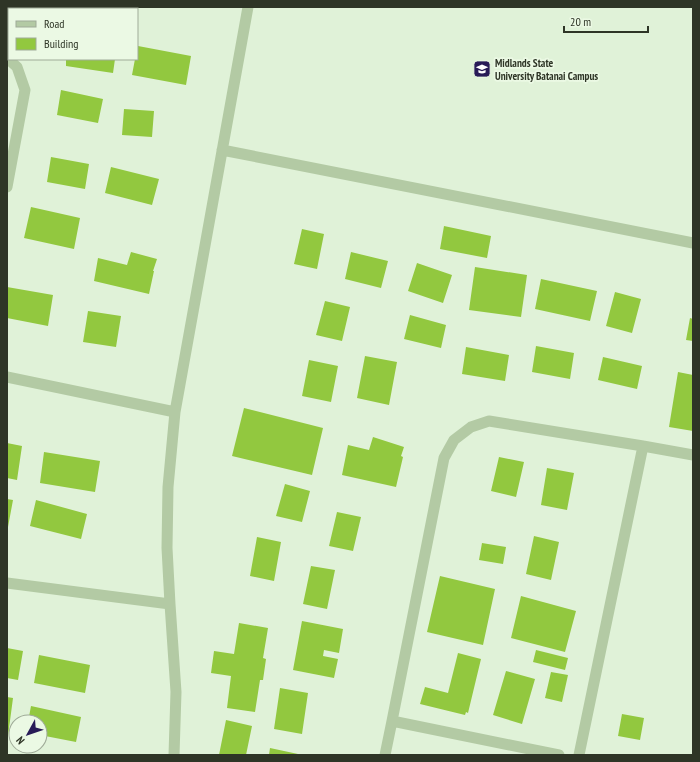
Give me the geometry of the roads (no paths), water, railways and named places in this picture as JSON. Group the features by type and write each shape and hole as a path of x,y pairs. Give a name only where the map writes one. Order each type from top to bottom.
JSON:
{"street":[{"path":"174,755 176,692 167,548 168,487 175,412 248,7"},
{"path":"8,181 25,90 17,67 9,60"},
{"path":"222,150 693,243"},
{"path":"7,377 175,412"},
{"path":"385,755 444,458 454,440 471,427 489,421 643,446 693,456"},
{"path":"579,755 643,446"},
{"path":"7,583 170,604"},
{"path":"392,721 559,755"}],"place":[{"name":"Midlands State University Batanai Campus","path":"482,69"}]}
